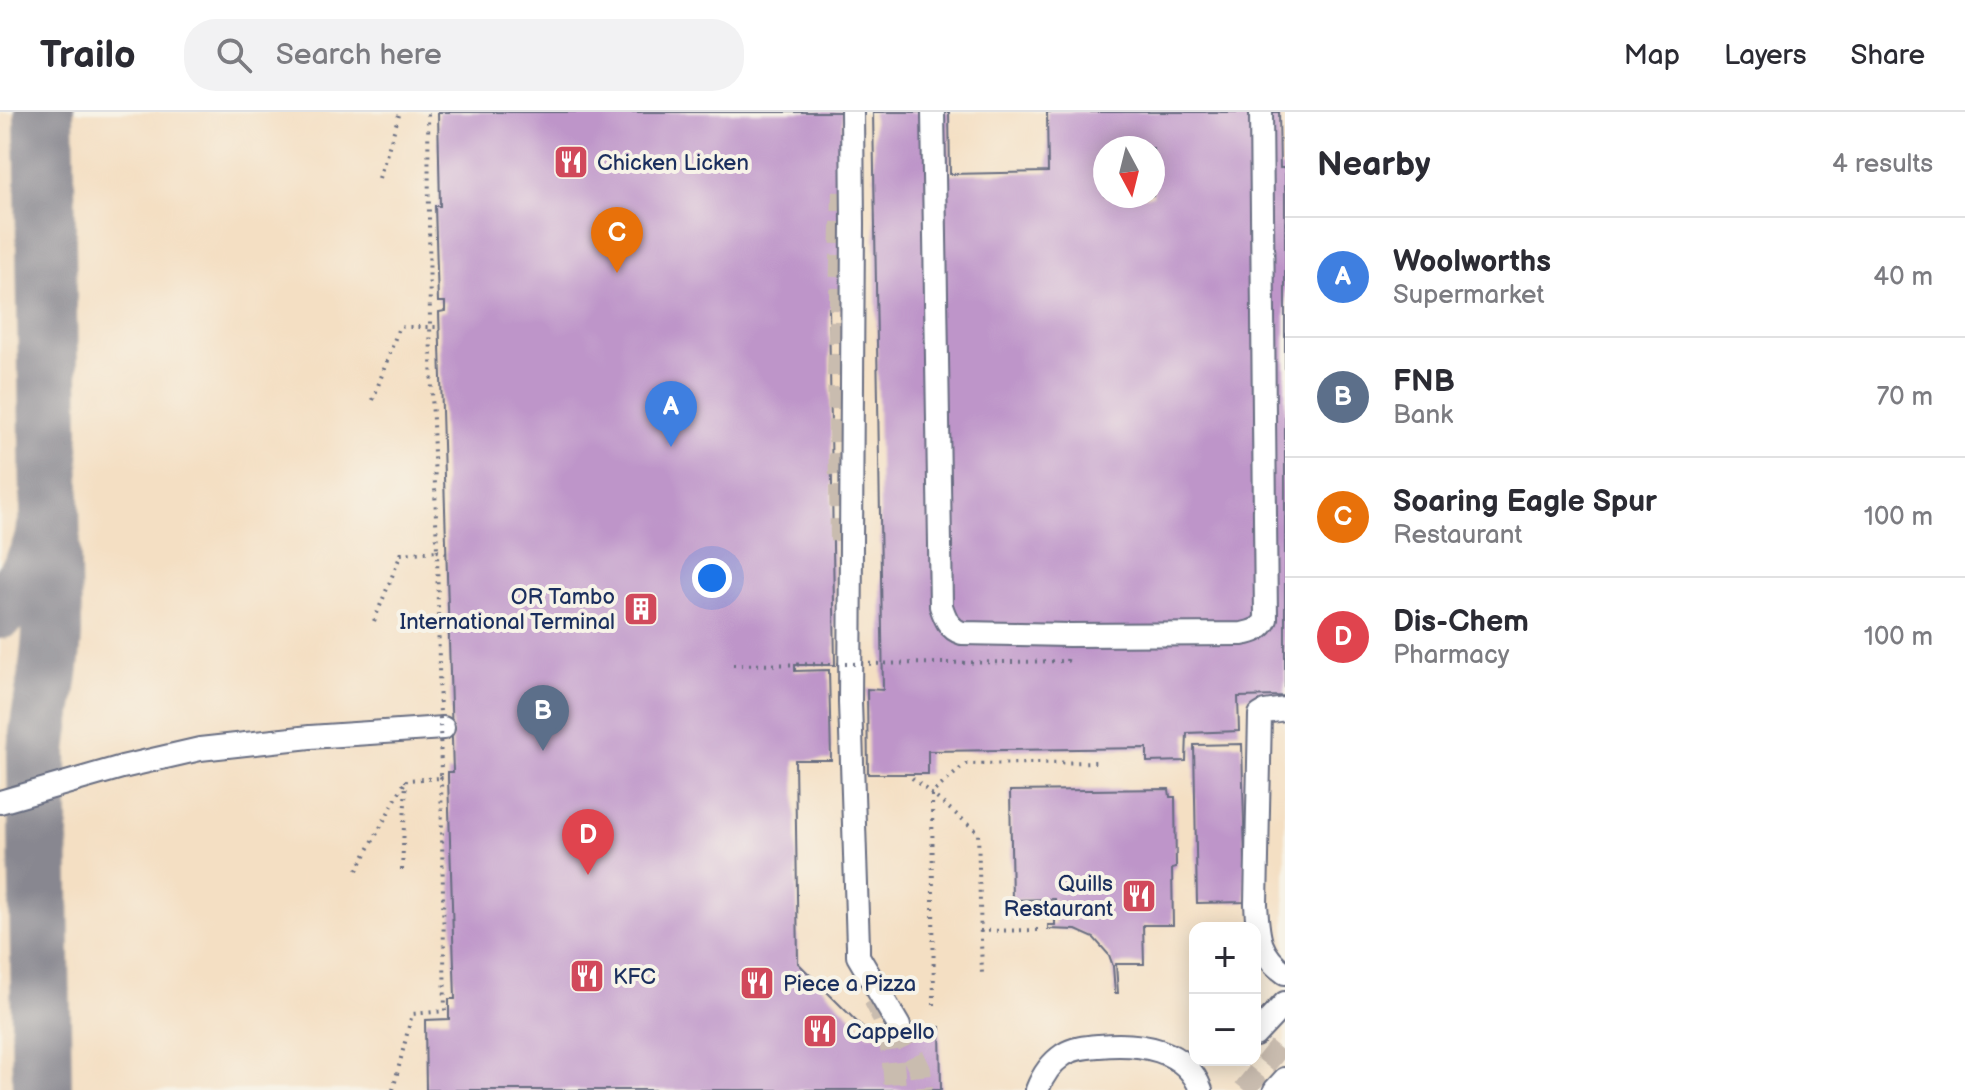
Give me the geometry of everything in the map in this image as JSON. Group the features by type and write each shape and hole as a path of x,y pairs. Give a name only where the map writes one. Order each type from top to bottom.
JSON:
{"street":[{"path":"852,112 850,702 858,956 899,1026"},
{"path":"933,112 941,606 949,625 957,632 1069,635 1242,634 1254,631 1266,619 1261,112"},
{"path":"1285,709 1260,715 1256,904 1262,948 1271,963 1285,973"},
{"path":"0,802 122,767 200,749 310,737 443,728"},
{"path":"1261,1029 1285,1003"},
{"path":"1037,1090 1051,1065 1064,1053 1083,1047 1117,1044 1185,1052 1201,1090"},
{"path":"1275,1090 1285,1079"}],"path":[{"path":"379,178 400,112"},
{"path":"393,1090 412,1014 447,1011 430,326 428,112"},
{"path":"373,400 399,327 440,327"},
{"path":"374,621 401,554 446,553"},
{"path":"733,665 1067,661 1069,635"},
{"path":"932,793 966,764 1101,762"},
{"path":"406,780 448,778"},
{"path":"912,778 978,832 982,975"},
{"path":"402,870 406,780"},
{"path":"357,870 406,780"},
{"path":"932,793 934,1005"},
{"path":"980,931 1042,930"}],"building":[{"name":"OR Tambo International Terminal","path":"438,112 842,112 845,308 829,308 835,665 795,665 795,671 829,670 831,760 795,760 798,963 869,1034 883,1034 882,1028 940,1027 941,1090 426,1090 425,1020 449,1019 449,999 455,999 448,778 448,772 453,772 439,312 445,311 445,302 438,302 435,206 440,206"},
{"path":"873,112 949,112 950,174 1048,172 1047,112 1279,112 1280,168 1285,168 1285,696 1238,697 1239,731 1187,733 1186,761 1147,762 1147,748 928,751 928,774 868,774 867,689 883,690"},
{"path":"1242,744 1246,902 1197,903 1194,745"},
{"path":"1169,789 1170,797 1175,797 1173,925 1143,925 1144,964 1116,964 1118,993 1115,993 1109,955 1094,938 1076,930 1048,929 1048,925 1055,925 1055,899 1012,900 1010,791"}],"taxiway":[{"path":"42,1090 37,753 52,632 44,112"},
{"path":"0,609 17,592 30,572 47,528"}],"tunnel":[{"path":"841,541 838,372 843,192"},
{"path":"874,999 890,1043 895,1090"},
{"path":"899,1026 920,1070 922,1090"},
{"path":"1244,1090 1285,1040"}],"place":[{"name":"Chicken Licken","path":"571,162"},
{"name":"Soaring Eagle Spur","path":"617,273"},
{"name":"Woolworths","path":"671,447"},
{"name":"OR Tambo International Terminal","path":"641,609"},
{"name":"FNB","path":"543,751"},
{"name":"Dis-Chem","path":"588,875"},
{"name":"Quills Restaurant","path":"1139,896"},
{"name":"KFC","path":"587,976"},
{"name":"Piece a Pizza","path":"757,983"},
{"name":"Cappello","path":"820,1031"}]}
